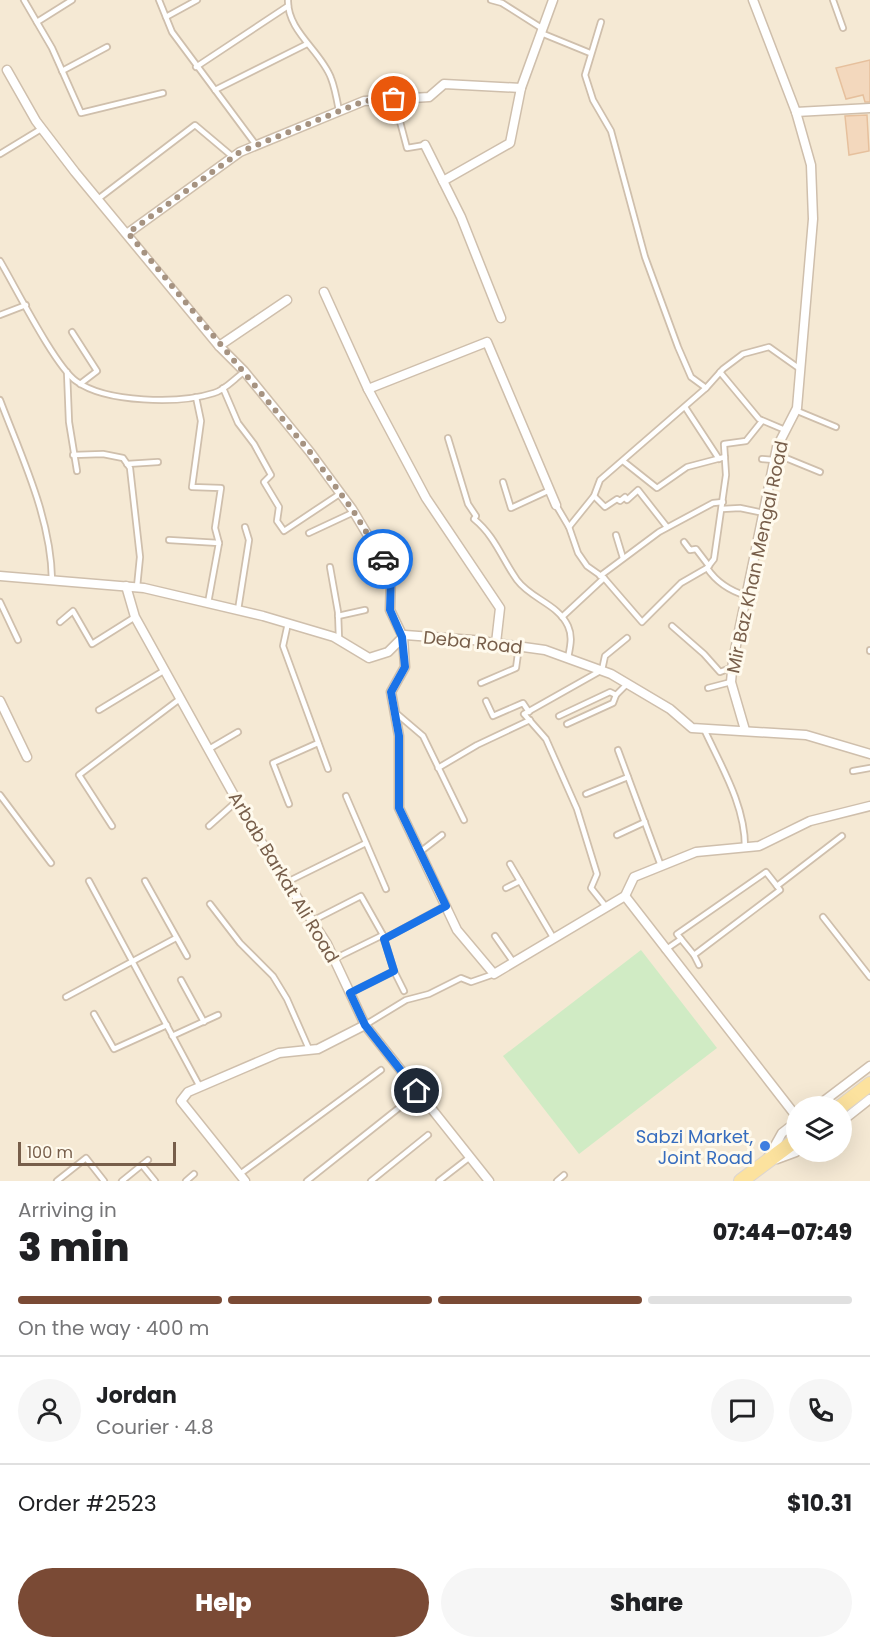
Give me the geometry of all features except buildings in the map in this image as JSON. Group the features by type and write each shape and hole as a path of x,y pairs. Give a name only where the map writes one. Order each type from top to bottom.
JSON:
{"main road":[{"path":"852,1098 870,1084"},
{"path":"741,1181 786,1150"}],"street":[{"path":"443,181 510,143 521,88 553,0"},
{"name":"Mir Baz Khan Mengal Road","path":"745,730 731,682 732,668 775,457 795,410 801,370 813,219 811,165 796,112 753,0"},
{"path":"4,72 42,129 98,199 219,346 244,371 341,493 391,574 390,610 402,637 405,667 391,692 399,736 399,808 457,930 495,974 625,896 633,877 696,852 759,846 810,821 870,806"},
{"path":"128,233 233,157 364,101 429,97 444,84 521,88"},
{"path":"796,112 870,108"},
{"path":"425,145 461,217 501,318"},
{"path":"324,292 368,389 426,498 500,608 496,643"},
{"path":"219,346 288,300"},
{"path":"368,389 487,342 556,505"},
{"name":"Deba Road","path":"0,576 137,587 288,623 339,640 369,658 388,652 405,634 545,650 602,670 670,709 692,728 806,735 870,754"},
{"name":"Arbab Barkat Ali Road","path":"126,586 135,618 237,801 334,959 365,1025 489,1181"},
{"path":"0,701 27,757"},
{"path":"625,896 786,1103"},
{"path":"242,1178 181,1101 188,1092 279,1053 318,1049 365,1025"},
{"path":"830,1096 870,1066"},
{"path":"852,1112 870,1099"},
{"path":"765,1164 786,1130"}],"lane":[{"path":"24,0 62,71 81,113 163,93"},
{"path":"36,22 72,0"},
{"path":"159,0 172,32 256,146"},
{"path":"166,17 197,0"},
{"path":"288,0 288,6 307,44 318,55 331,78 339,111"},
{"path":"491,0 502,3 542,31 590,53"},
{"path":"833,0 843,28"},
{"path":"196,67 288,6"},
{"path":"600,22 585,75 593,100 611,131 645,257 691,377 706,388"},
{"path":"215,90 307,44"},
{"path":"62,71 107,46"},
{"path":"394,99 407,148 425,145"},
{"path":"98,199 195,125 233,157"},
{"path":"0,154 42,129"},
{"path":"0,261 67,372 80,384 109,394 180,400 217,393 244,371"},
{"path":"0,315 26,305"},
{"path":"72,332 97,371 80,384"},
{"path":"569,526 594,496 600,480 743,354 769,347 801,370"},
{"path":"67,372 73,455 77,471"},
{"path":"720,372 762,421 785,430"},
{"path":"222,388 238,423 254,444 271,476 264,482 279,507 277,521 284,531 341,493"},
{"path":"196,397 201,421 192,487 221,488 215,528 219,543 208,603"},
{"path":"0,400 46,527 51,554 52,580"},
{"path":"685,407 722,458"},
{"path":"795,410 836,427"},
{"path":"556,505 569,526 578,553 587,566 602,577 642,622 681,584 708,567 714,559 726,475 722,458 724,444 746,441 762,421"},
{"path":"448,438 468,504 476,516 474,519 487,529 518,581 557,610 562,617 572,637 568,658"},
{"path":"73,455 123,458 130,468 140,557 137,587"},
{"path":"762,459 775,457 820,472"},
{"path":"623,461 657,488 687,467 701,461 722,458"},
{"path":"127,464 158,462"},
{"path":"503,482 510,508 550,490"},
{"path":"594,496 605,507 617,499 620,501 625,497 627,500 638,490 667,527"},
{"path":"562,617 623,558 667,527 713,503 723,502"},
{"path":"722,509 740,508 764,513"},
{"path":"309,533 354,512"},
{"path":"238,610 249,540 245,527"},
{"path":"616,535 623,558"},
{"path":"169,540 219,543"},
{"path":"684,542 690,550 696,549 713,577 731,591 747,596"},
{"path":"330,567 338,616 339,640"},
{"path":"0,603 18,640"},
{"path":"338,616 365,610"},
{"path":"60,622 73,611 92,644 135,618"},
{"path":"288,623 283,646 328,769"},
{"path":"672,626 704,654 720,672 732,668"},
{"path":"607,908 591,888 597,874 577,809 546,740 524,714 602,670 605,656 627,638"},
{"path":"481,683 516,668 519,646"},
{"path":"99,710 165,670"},
{"path":"708,688 731,682"},
{"path":"567,724 613,703 616,695 628,684"},
{"path":"559,716 610,692 616,695"},
{"path":"112,826 79,775 181,698"},
{"path":"486,701 493,717 523,703 529,712"},
{"path":"395,712 423,736 464,820"},
{"path":"438,768 477,745 530,720"},
{"path":"704,729 735,795 745,833 745,848"},
{"path":"209,749 237,732"},
{"path":"289,804 273,763 318,743"},
{"path":"618,750 662,866"},
{"path":"853,771 870,768"},
{"path":"586,794 628,777"},
{"path":"0,795 51,863"},
{"path":"346,796 386,889"},
{"path":"209,826 237,801"},
{"path":"617,835 645,822"},
{"path":"420,852 442,835"},
{"path":"777,886 842,836"},
{"path":"287,882 366,843"},
{"path":"510,864 554,939"},
{"path":"694,956 780,890 766,872 677,934 699,965"},
{"path":"89,881 200,1087"},
{"path":"145,881 187,956"},
{"path":"507,888 520,881"},
{"path":"312,921 361,896 383,937 394,971 404,991"},
{"path":"210,904 240,943 273,976 287,999 309,1050"},
{"path":"334,959 446,906"},
{"path":"824,917 870,977"},
{"path":"495,936 514,963"},
{"path":"66,997 176,938"},
{"path":"665,950 681,939"},
{"path":"350,993 394,971"},
{"path":"365,1025 406,1000 429,994 460,978 471,982 495,974"},
{"path":"181,980 204,1022"},
{"path":"94,1014 114,1049 167,1025"},
{"path":"172,1036 218,1015"},
{"path":"242,1178 381,1070"},
{"path":"307,1181 405,1103"},
{"path":"371,1181 428,1135"},
{"path":"439,1181 470,1157"},
{"path":"57,1181 86,1158 104,1181"},
{"path":"122,1181 148,1160"},
{"path":"142,1165 155,1181"},
{"path":"186,1181 194,1174"},
{"path":"557,1181 564,1175"}],"shaded area":[{"path":"0,0 870,0 870,1181 0,1181"}],"green space":[{"path":"641,950 717,1048 579,1154 503,1056"}],"way so far":[{"path":"383,559 352,509 310,452 244,371 219,346 128,233 240,152 364,101 394,99"}],"place":[{"name":"Sabzi Market, Joint Road","path":"765,1146"}],"route":[{"path":"383,559 391,574 390,610 402,637 405,667 391,692 399,736 399,808 446,906 384,939 394,971 350,993 365,1025 417,1091"}]}
